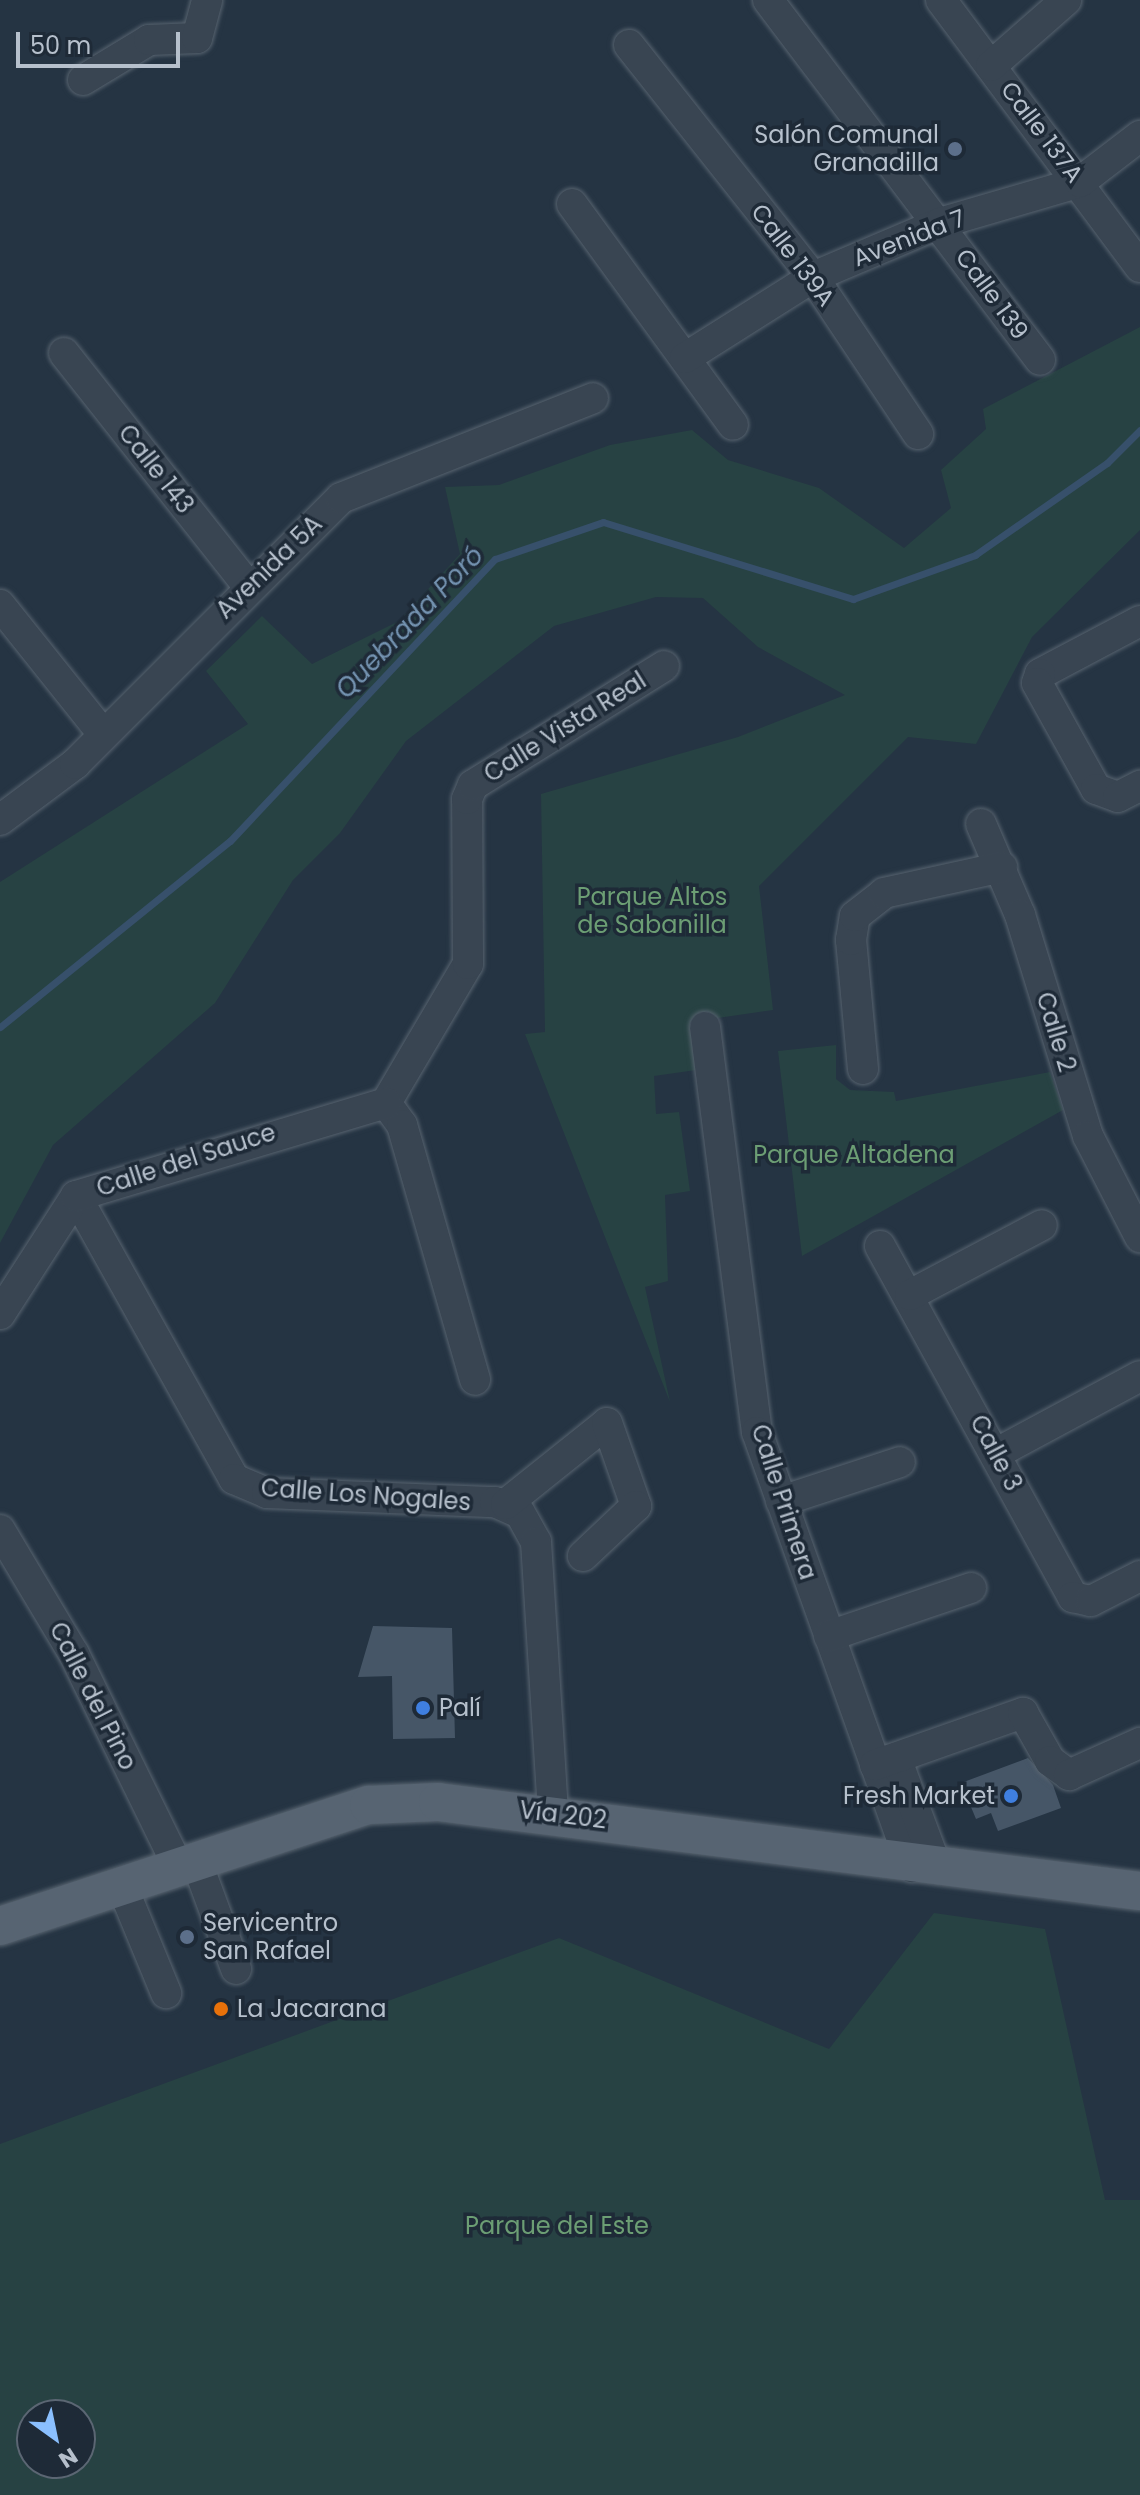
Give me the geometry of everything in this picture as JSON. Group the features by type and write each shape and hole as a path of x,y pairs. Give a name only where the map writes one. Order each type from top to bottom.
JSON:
{"main road":[{"name":"Vía 202","path":"0,1926 369,1805 438,1802 553,1812 925,1868 1140,1891"}],"street":[{"path":"83,80 149,40 197,38 207,0"},
{"name":"Calle 139","path":"768,0 940,223 1040,360"},
{"name":"Calle 137A","path":"941,0 1080,182 1140,267"},
{"path":"991,66 1066,0"},
{"name":"Calle 139A","path":"629,45 813,277 918,434"},
{"name":"Avenida 7","path":"685,358 813,277 940,223 1080,182 1140,136"},
{"path":"572,204 733,425"},
{"name":"Calle 143","path":"64,353 247,585"},
{"name":"Avenida 5A","path":"0,820 103,734 247,585 341,498 593,398"},
{"path":"0,605 103,734"},
{"path":"1140,621 1040,674 1037,683 1096,789 1118,797 1140,786"},
{"name":"Calle Vista Real","path":"386,1103 468,964 473,785 664,666"},
{"name":"Calle 2","path":"981,824 1002,867 1088,1136 1140,1237"},
{"path":"863,1069 851,940 855,916 884,893 1002,867"},
{"name":"Calle Primera","path":"705,1027 757,1432 829,1636 885,1761 925,1868"},
{"path":"386,1103 402,1125 475,1380"},
{"name":"Calle del Sauce","path":"0,1314 76,1196 386,1103"},
{"name":"Calle Los Nogales","path":"76,1196 234,1479 267,1493 506,1504 536,1542 553,1812"},
{"path":"910,1295 1042,1225"},
{"name":"Calle 3","path":"880,1246 997,1453 1073,1597 1091,1601 1140,1576"},
{"path":"997,1453 1140,1376"},
{"path":"506,1504 607,1423 636,1506 583,1556"},
{"path":"781,1501 900,1462"},
{"name":"Calle del Pino","path":"0,1530 74,1654 187,1863 236,1969"},
{"path":"829,1636 971,1588"},
{"path":"885,1761 1023,1713 1050,1761 1069,1775 1140,1743"},
{"path":"122,1886 166,1993"}],"green space":[{"name":"Parque Altos de Sabanilla","path":"1140,327 1140,530 1032,637 976,744 908,737 759,886 773,1010 690,1022 696,1070 654,1076 656,1114 679,1112 690,1191 665,1195 668,1281 645,1287 670,1402 525,1034 545,1032 541,794 738,737 845,695 758,647 703,598 656,597 554,626 406,741 340,833 293,880 215,1003 53,1145 0,1243 0,882 248,724 206,671 262,616 312,664 399,621 460,554 445,487 499,485 610,445 692,430 728,460 819,488 904,548 951,508 941,470 986,429 983,409"},
{"name":"Parque Altadena","path":"836,1045 836,1079 850,1090 894,1092 896,1101 1050,1072 1063,1110 802,1256 778,1051"},
{"name":"Parque del Este","path":"934,1913 1045,1929 1105,2200 1140,2200 1140,2495 0,2495 0,2144 559,1938 829,2049"}],"building":[{"name":"Palí","path":"373,1626 452,1628 455,1738 393,1739 392,1676 358,1677"},
{"name":"Fresh Market","path":"1028,1758 1053,1785 1061,1808 998,1831 991,1813 976,1819 961,1783"}],"waterway":[{"name":"Quebrada Poró","path":"0,1027 230,841 495,559 603,522 853,599 975,555 1107,463 1140,430"}],"place":[{"name":"Salón Comunal Granadilla","path":"955,149"},
{"name":"Palí","path":"423,1708"},
{"name":"Fresh Market","path":"1011,1796"},
{"name":"Servicentro San Rafael","path":"187,1937"},
{"name":"La Jacarana","path":"221,2009"}]}
